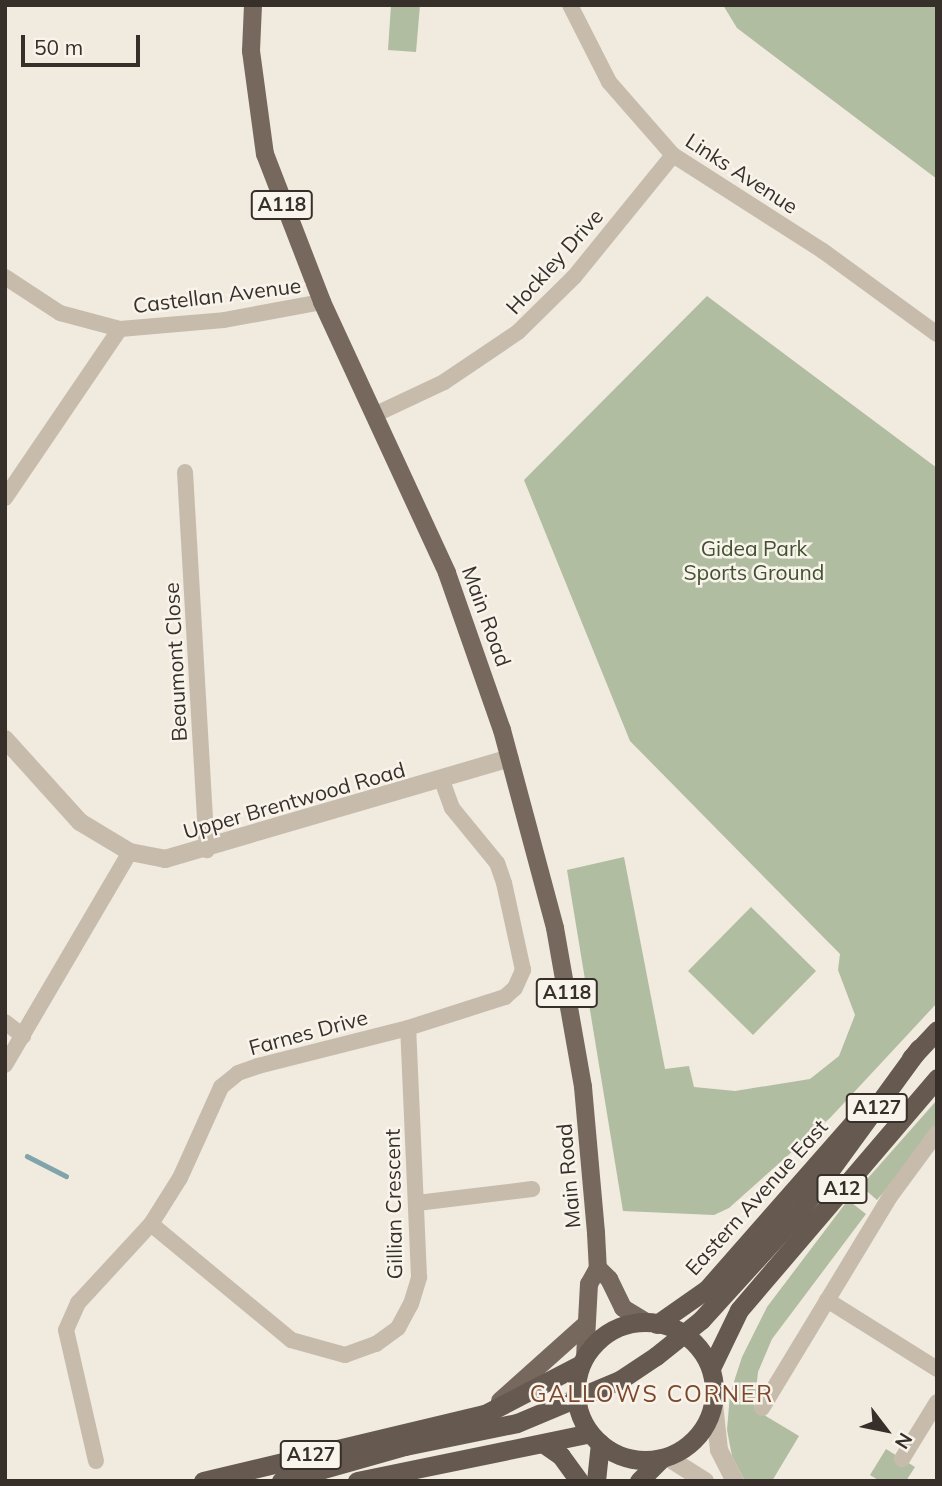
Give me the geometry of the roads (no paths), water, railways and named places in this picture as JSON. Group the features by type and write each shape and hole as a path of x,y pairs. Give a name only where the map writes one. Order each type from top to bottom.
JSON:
{"highway":[{"name":"Eastern Avenue East","path":"652,1323 707,1289 937,1030"},
{"name":"A127","path":"836,1168 919,1048"},
{"name":"A127","path":"243,1481 323,1468 517,1423 620,1380 701,1320 836,1168 937,1072"},
{"name":"A12","path":"710,1368 739,1310 937,1077"},
{"path":"596,1481 595,1438 577,1396 583,1361 605,1336 652,1323 685,1335 710,1368 714,1404 697,1437 664,1458 640,1481"},
{"name":"A127","path":"203,1481 466,1419 508,1405 583,1361"},
{"name":"A127","path":"356,1481 493,1450 595,1438"},
{"path":"595,1438 624,1457 664,1458"},
{"path":"544,1444 561,1456 579,1481"},
{"name":"A127","path":"281,1481 323,1468"}],"main road":[{"name":"Main Road","path":"253,5 251,51 265,154 321,303 447,573 510,758 555,928 583,1087 598,1268 589,1284 583,1361"},
{"name":"Main Road","path":"598,1268 609,1279 623,1308 652,1323"},
{"path":"466,1419 501,1400 585,1325"}],"street":[{"name":"Links Avenue","path":"570,5 609,82 673,155 822,251 937,334"},
{"name":"Hockley Drive","path":"374,415 444,382 518,332 574,277 673,155"},
{"name":"Castellan Avenue","path":"5,277 60,313 120,329 224,320 321,303"},
{"path":"5,498 120,329"},
{"name":"Beaumont Close","path":"185,472 207,850"},
{"name":"Upper Brentwood Road","path":"5,739 80,822 130,852 165,859 207,850 442,781 510,758"},
{"name":"Farnes Drive","path":"96,1461 66,1330 78,1303 151,1224 180,1178 221,1087 238,1073 408,1028 505,997 515,988 523,970 497,863 452,808 442,781"},
{"path":"5,1065 130,852"},
{"path":"5,1022 23,1036"},
{"name":"Gillian Crescent","path":"151,1224 291,1340 345,1355 376,1344 397,1328 411,1304 419,1277 408,1028"},
{"path":"762,1408 889,1198 937,1133"},
{"path":"417,1203 532,1189"},
{"path":"827,1300 937,1369"},
{"path":"902,1459 937,1402"},
{"path":"714,1404 719,1450 735,1481"},
{"path":"664,1458 705,1481"}],"waterway":[{"path":"27,1156 66,1176"}],"district":[{"name":"GALLOWS CORNER","path":"652,1394"}],"park label":[{"name":"Gidea Park Sports Ground","path":"754,560"}]}
